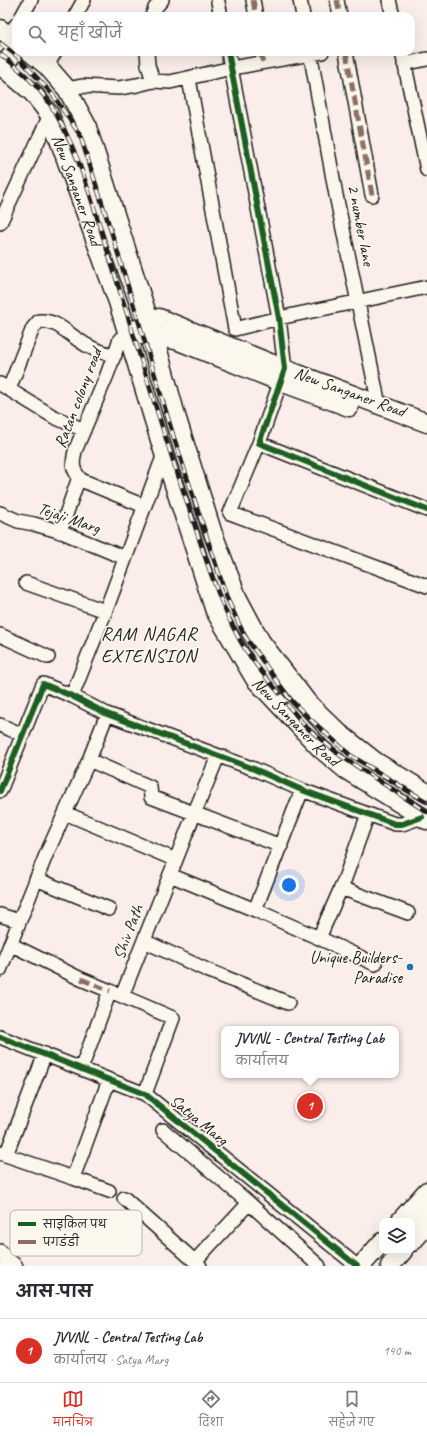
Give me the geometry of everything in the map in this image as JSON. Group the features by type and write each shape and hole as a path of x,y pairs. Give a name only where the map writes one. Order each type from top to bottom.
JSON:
{"main road":[{"path":"1,66 11,36"},
{"name":"New Sanganer Road","path":"51,59 86,124 212,531 237,597 261,642 307,702 339,733 376,762 427,793"},
{"name":"New Sanganer Road","path":"1,66 33,93 50,115 112,286 215,611 255,679 321,749 345,769 424,818"},
{"name":"New Sanganer Road","path":"127,334 151,330 176,340 283,376 379,405 427,423"},
{"name":"New Sanganer Road","path":"283,376 427,435"},
{"path":"403,1218 427,1191"},
{"path":"415,1223 427,1209"},
{"path":"415,1239 427,1225"},
{"path":"361,1266 379,1245"},
{"path":"377,1266 387,1254"},
{"path":"390,1266 400,1254"}],"street":[{"path":"24,12 31,0"},
{"path":"77,12 84,0"},
{"path":"154,12 162,0"},
{"path":"253,0 255,12"},
{"path":"300,0 302,12"},
{"path":"337,0 339,12"},
{"path":"389,0 392,12"},
{"path":"218,2 220,12"},
{"path":"147,56 148,65 153,81"},
{"path":"229,56 279,318 283,376 260,443 230,513 427,586"},
{"path":"67,89 82,86 119,88 153,81 170,82 189,79 232,68 262,57 275,56"},
{"name":"2 number lane","path":"314,56 336,195 379,405"},
{"path":"347,56 372,195"},
{"path":"427,59 403,58 427,170"},
{"path":"189,79 235,329 279,318 427,287"},
{"path":"0,223 50,115"},
{"path":"84,430 54,417 5,386 38,320 46,320 60,326 90,348 115,355"},
{"name":"Ratan colony road","path":"79,477 75,472 72,462 75,451 115,355 120,339 127,334"},
{"path":"260,443 427,510"},
{"path":"72,696 106,611 164,454"},
{"path":"60,532 79,477 81,480 144,506"},
{"name":"Tejaji Marg","path":"0,513 18,521 60,532 125,558"},
{"path":"26,583 106,611"},
{"path":"0,635 48,657"},
{"path":"0,791 43,684 72,696 107,714 302,790 368,814 398,824 424,818"},
{"path":"0,970 36,879 107,714"},
{"path":"0,725 23,735"},
{"name":"Shiv Path","path":"81,1069 116,994 144,941 218,756"},
{"path":"88,760 150,787 150,796 281,846"},
{"path":"255,910 302,790"},
{"path":"65,813 176,860"},
{"path":"319,938 341,888 368,814"},
{"path":"170,875 255,910 375,964"},
{"path":"36,879 109,909"},
{"path":"341,888 408,913"},
{"path":"0,914 19,921"},
{"path":"144,941 207,970 288,1003"},
{"path":"10,944 81,979 173,1018 145,1094"},
{"name":"Satya Marg","path":"0,1037 145,1094 357,1266"},
{"path":"44,1054 3,1154 109,1191"},
{"path":"73,1178 109,1080"},
{"path":"163,1130 249,1203 319,1266"},
{"path":"124,1198 137,1210"},
{"path":"142,1214 198,1264 249,1203"}],"railway":[{"path":"0,43 12,52"},
{"path":"0,54 26,76 43,94 59,119 77,158 91,198 165,437 221,601 241,643 256,665 279,693"},
{"path":"17,56 53,95 80,135 113,237 174,438 227,598 244,635 289,698 310,719 350,755 427,802"},
{"path":"287,704 305,726 341,756 427,812"}],"marked path":[{"path":"253,0 255,12"},
{"path":"337,0 339,12"},
{"path":"262,56 263,63"},
{"path":"347,56 372,195"},
{"path":"81,979 110,991"}],"cycle path":[{"path":"229,56 279,318 285,369 259,443 427,510"},
{"path":"0,791 43,684 72,696 107,714 254,769 302,790 395,824 402,824 422,817"},
{"path":"0,1037 145,1094 357,1266"}],"place":[{"name":"Unique Builders- Paradise","path":"410,967"},
{"name":"JVVNL - Central Testing Lab","path":"310,1106"}],"district":[{"name":"RAM NAGAR EXTENSION","path":"149,645"}]}
